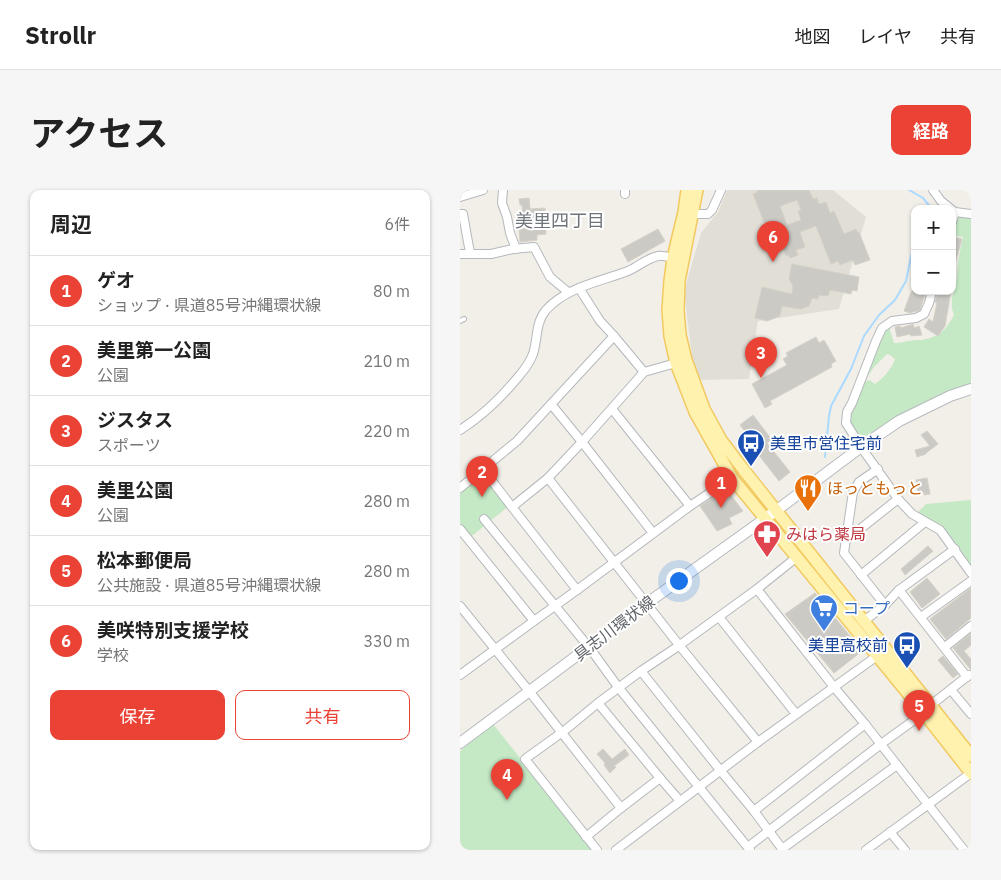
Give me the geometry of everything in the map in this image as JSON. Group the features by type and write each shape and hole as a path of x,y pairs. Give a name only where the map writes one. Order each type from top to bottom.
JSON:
{"main road":[{"path":"687,190 673,258 668,310 670,336 676,363 696,412 732,478 877,656 971,756"},
{"path":"697,190 678,291 678,318 686,360 704,409 721,440 864,621 928,709 971,773"},
{"name":"具志川環状線","path":"460,742 861,447 900,421 950,396 971,389"}],"street":[{"path":"460,197 483,190"},
{"path":"503,190 502,203 516,249"},
{"path":"693,214 708,214 712,210 721,190"},
{"path":"933,190 946,205"},
{"path":"956,211 971,214"},
{"path":"460,214 463,214 470,254"},
{"path":"460,254 491,254 534,247 550,277 568,292"},
{"path":"460,430 496,403 507,392 528,365 533,353 538,322 545,311 568,292 633,269 659,255 673,258"},
{"path":"579,288 600,321 644,372"},
{"path":"931,295 924,314 916,318 892,321 882,328 847,412 846,423 898,499 912,514 940,530 971,573"},
{"path":"460,488 517,441 614,336"},
{"path":"512,507 548,478 644,372 676,363"},
{"path":"551,404 653,533"},
{"path":"612,409 690,506"},
{"path":"484,469 577,590"},
{"path":"878,470 859,482 853,492 844,553 885,605"},
{"path":"548,478 646,604 758,742"},
{"path":"460,675 690,506 732,478"},
{"path":"845,541 898,499"},
{"path":"484,519 749,848 969,675 899,590"},
{"path":"861,575 925,522"},
{"path":"460,529 534,621"},
{"path":"864,621 885,605 899,590 955,549"},
{"path":"596,850 526,759 562,733 618,687 719,618 797,557"},
{"path":"921,617 971,581"},
{"path":"757,589 964,850"},
{"path":"460,606 621,808"},
{"path":"719,618 796,714"},
{"path":"945,647 971,626"},
{"path":"616,850 720,770 877,656"},
{"path":"641,671 754,811 783,850 898,765"},
{"path":"951,690 971,714"},
{"path":"598,703 680,801"},
{"path":"754,811 865,724"},
{"path":"866,850 971,773"},
{"path":"586,837 660,778"},
{"path":"890,832 904,850"}],"shaded area":[{"path":"727,190 833,190 866,217 839,309 758,321 749,379 695,380 684,291 701,233 718,212"}],"green space":[{"path":"956,212 971,214 971,389 950,396 861,447 846,423 859,385 869,380 875,384 881,380 894,362 895,359 887,354 867,377 863,376 888,324 894,343 933,337 948,325 954,315 952,300 953,295 956,295 959,256 963,237 956,236"},
{"path":"483,469 510,505 468,539 460,529 460,488"},
{"path":"971,500 971,569 947,534 917,513 926,504"},
{"path":"493,724 593,850 460,850 460,751"}],"building":[{"path":"757,190 809,190 813,199 817,198 819,204 826,202 830,213 834,211 844,234 856,229 859,232 870,260 855,265 853,260 840,265 838,261 831,264 816,226 800,232 805,247 796,250 798,255 790,258 789,255 786,256 778,233 775,234 773,227 767,230 753,194 758,192","holes":["797,200 801,210 798,211 801,220 787,225 780,206"]},
{"path":"529,198 530,209 545,208 546,234 537,235 537,240 520,242 519,229 522,229 521,218 523,218 522,205 520,205 519,199"},
{"path":"658,229 665,241 628,262 621,249"},
{"path":"956,238 962,239 956,260"},
{"path":"792,264 859,277 857,291 852,290 851,294 830,290 828,296 819,295 818,299 812,298 809,306 800,309 782,306 780,316 767,321 755,318 762,287 792,294 793,286 789,279"},
{"path":"911,292 911,295 925,295 920,310 910,313 904,311"},
{"path":"937,295 950,295 945,326 938,336 924,327 929,319 933,322 937,303 935,302"},
{"path":"913,324 914,328 919,326 922,335 911,336 910,334 897,337 895,327 900,326 901,328"},
{"path":"816,337 819,343 824,340 836,361 831,364 832,367 770,401 772,404 765,408 752,384 787,365 783,359 788,356 786,353"},
{"path":"753,415 772,440 767,443 790,472 779,481 758,454 761,452 740,425"},
{"path":"927,431 938,444 926,454 917,457 915,450 930,446 921,435"},
{"path":"927,478 930,494 918,493 916,480"},
{"path":"726,489 743,511 729,518 732,524 717,531 700,506"},
{"path":"928,546 933,551 905,575 901,569"},
{"path":"927,578 940,594 922,608 910,592"},
{"path":"971,588 971,618 946,639 930,619"},
{"name":"コープ","path":"815,593 862,651 834,673 785,614"},
{"path":"971,633 971,645 964,651 971,659 971,670 953,648"},
{"path":"943,656 958,674 953,678 938,660"},
{"path":"603,749 612,759 625,749 629,755 614,766 616,767 610,773 604,765 605,763 597,754"}],"waterway":[{"path":"909,190 923,198 929,205"},
{"path":"825,457 831,406 851,369 864,336 879,315 895,300 906,281 912,250"}],"place":[{"name":"美咲特別支援学校","path":"773,262"},
{"name":"ジスタス","path":"761,378"},
{"name":"美里市営住宅前","path":"751,467"},
{"name":"美里第一公園","path":"482,497"},
{"name":"ゲオ","path":"721,508"},
{"name":"ほっともっと","path":"808,512"},
{"name":"みはら薬局","path":"767,558"},
{"name":"コープ","path":"824,632"},
{"name":"美里高校前","path":"907,669"},
{"name":"松本郵便局","path":"919,731"},
{"name":"美里公園","path":"507,800"}],"district":[{"name":"美里四丁目","path":"560,221"}]}
